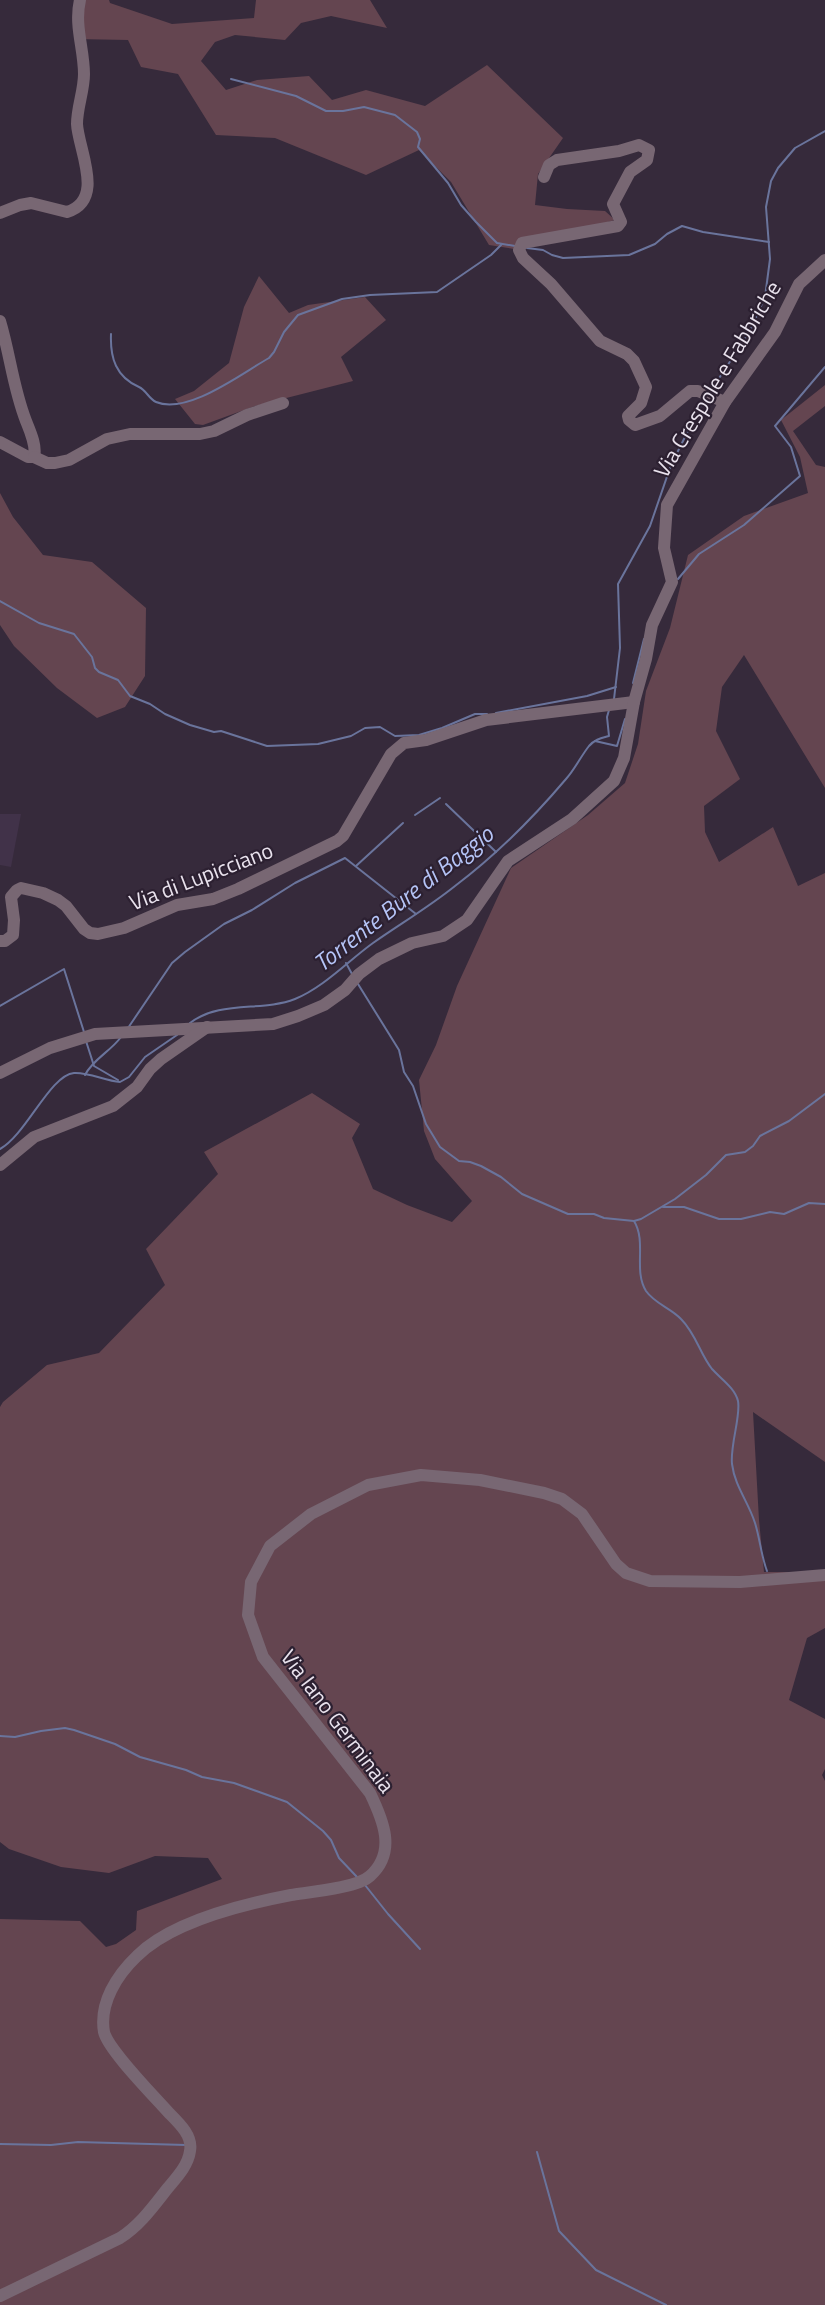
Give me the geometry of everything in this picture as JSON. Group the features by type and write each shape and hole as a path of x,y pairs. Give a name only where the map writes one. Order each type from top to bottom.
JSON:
{"street":[{"path":"0,213 31,203 67,212 78,206 84,198 88,174 77,124 84,71 78,16 80,0"},
{"path":"544,177 549,165 557,160 639,146 648,150 647,160 630,172 613,204 621,222 618,226 522,243 519,250 523,258 551,284 600,341 627,354 634,361 646,387 641,403 628,416 635,425 652,420 693,390 722,401"},
{"name":"Via Crespole e Fabbriche","path":"0,1073 50,1048 95,1034 273,1024 324,1005 345,990 359,974 379,959 412,942 443,936 467,920 508,861 572,819 614,781 624,758 629,702 646,659 652,625 672,582 664,548 667,505 722,401 770,340 799,284 825,260"},
{"path":"0,321 18,402 35,448 33,457"},
{"path":"0,442 28,457 55,463 69,460 106,439 130,434 200,434 283,403"},
{"name":"Via di Lupicciano","path":"0,941 5,941 13,934 11,897 17,890 27,888 52,896 66,906 80,925 90,933 98,934 124,928 177,905 213,899 238,889 337,841 343,836 391,754 404,743 426,741 486,720 629,702"},
{"path":"0,1165 34,1137 113,1106 137,1088 150,1069 161,1059 201,1027"},
{"name":"Via Iano Germinaia","path":"0,2296 120,2238 135,2228 185,2166 191,2149 185,2129 115,2051 104,2034 103,2017 110,1991 132,1961 171,1931 205,1917 289,1896 342,1887 369,1878 379,1864 387,1838 381,1814 370,1793 263,1657 248,1615 251,1582 270,1546 311,1514 368,1485 421,1475 480,1480 562,1499 582,1514 621,1569 650,1581 740,1582 825,1575"}],"shaded area":[{"path":"75,0 109,0 110,3 172,24 254,18 256,0 370,0 387,28 331,16 301,23 285,40 235,35 215,42 201,61 226,90 257,80 309,76 332,100 366,90 425,106 487,65 563,138 538,174 535,205 605,211 615,220 514,249 489,245 451,182 419,150 366,175 275,138 216,135 178,74 141,67 128,40 75,39"},
{"path":"259,276 289,313 308,305 365,297 386,320 341,357 353,381 255,406 203,425 195,424 175,399 194,391 229,363 244,307"},
{"path":"825,385 825,406 793,431 816,465 825,467 825,788 744,655 722,687 716,731 740,779 704,806 705,832 719,862 773,827 798,886 825,873 825,1462 753,1412 764,1572 825,1572 825,1628 807,1638 789,1700 825,1719 825,1769 822,1775 825,1781 825,2305 0,2305 0,1919 80,1921 106,1947 116,1944 136,1930 137,1911 222,1879 208,1858 155,1856 109,1873 61,1867 9,1849 0,1842 0,1407 47,1365 99,1353 165,1285 146,1249 218,1174 204,1152 312,1093 360,1124 352,1138 373,1189 452,1222 472,1201 435,1159 424,1131 419,1080 436,1045 457,986 511,868 588,815 625,783 638,744 646,691 670,628 688,555 744,516 808,493 800,457 781,420"},
{"path":"0,493 13,517 43,555 92,562 146,608 145,676 125,707 97,718 57,688 14,646 0,625"},
{"path":"0,814 21,814 11,867 0,865"}],"waterway":[{"path":"231,79 296,96 326,111 364,107 395,115 417,132 420,139 418,147 476,222 497,243 515,246"},
{"name":"Torrente Bure di Baggio","path":"710,392 750,331 765,297 770,259 766,207 771,181 778,168 795,148 825,131"},
{"path":"527,248 543,250 563,258 629,255 655,244 682,226 703,232 769,242"},
{"path":"111,334 113,359 125,378 141,388 156,402 183,403 199,398 230,382 269,358 284,332 298,315 342,299 370,295 437,292 491,255 502,244"},
{"path":"678,579 699,554 744,525 800,476 791,447 775,426 825,367"},
{"name":"Torrente Bure di Baggio","path":"614,699 620,648 618,584 650,526 671,465 704,399"},
{"path":"0,601 39,623 74,634 92,657 95,668 118,680 130,696 190,725 214,732 221,731 267,746 318,744 351,736 365,728 380,727 395,736 419,735 475,714 487,714"},
{"path":"633,683 644,639"},
{"path":"496,713 587,696 616,687"},
{"name":"Torrente Bure di Baggio","path":"190,1023 214,1011 282,1003 306,994 373,943 445,894 485,862 527,822 569,775 591,744 609,736 607,717 609,710"},
{"path":"595,741 617,746 625,719"},
{"path":"415,815 440,798"},
{"path":"446,804 496,852"},
{"path":"356,866 403,823"},
{"path":"128,1028 172,963 185,952 224,924 252,910 295,883 345,858 416,914"},
{"path":"346,963 352,974"},
{"path":"0,1006 64,969 84,1032"},
{"path":"358,984 399,1050 404,1072 413,1086 426,1124 440,1147 459,1161 481,1166 501,1177 522,1194 568,1214 594,1214 604,1218 634,1221 640,1238 640,1274 646,1291 686,1325 712,1369 731,1388 738,1401 732,1464 736,1480 755,1523 767,1571"},
{"name":"Torrente Bure di Baggio","path":"0,1149 19,1132 47,1094 65,1076 80,1073 120,1082 129,1077 145,1057 177,1035"},
{"path":"85,1075 92,1064 121,1037"},
{"path":"86,1041 94,1066 118,1080"},
{"path":"634,1221 675,1199 706,1175 726,1155 745,1152 760,1136 789,1121 825,1094"},
{"path":"663,1207 684,1207 719,1219 741,1219 770,1212 784,1214 809,1203 825,1204"},
{"path":"0,1736 15,1737 65,1728 74,1730 115,1744 140,1757 202,1777 234,1783 287,1802 323,1831 331,1840 339,1858 357,1877"},
{"path":"365,1885 420,1949"},
{"path":"0,2144 51,2145 78,2142 186,2145"},
{"path":"537,2152 559,2231 596,2270 666,2305"}]}
